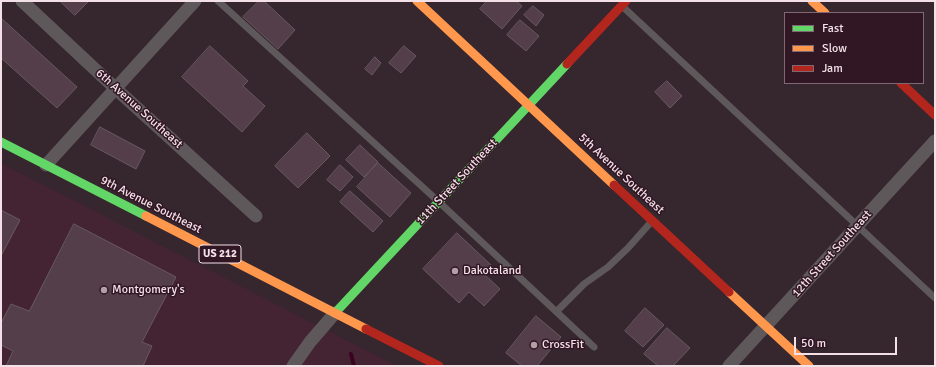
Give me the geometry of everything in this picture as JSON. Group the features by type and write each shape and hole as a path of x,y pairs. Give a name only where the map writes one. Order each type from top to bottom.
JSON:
{"street":[{"path":"46,165 195,1"},
{"name":"5th Avenue Southeast","path":"417,1 809,366"},
{"path":"812,1 824,12"},
{"name":"6th Avenue Southeast","path":"24,2 115,88 256,216"},
{"name":"11th Street Southeast","path":"293,366 310,342 334,313 530,105 622,3"},
{"path":"902,84 935,115"},
{"name":"12th Street Southeast","path":"729,366 935,141"},
{"name":"9th Avenue Southeast","path":"1,142 439,366"}],"lane":[{"path":"218,1 439,202 594,347"},
{"path":"622,3 935,298"},
{"path":"556,311 584,284 608,267 628,248 653,220"}],"shaded area":[{"path":"1,163 137,233 397,366 1,366"}],"building":[{"path":"60,1 89,1 75,15"},
{"path":"259,1 264,1 295,30 278,49 243,17"},
{"path":"487,1 516,1 522,6 502,29 480,9"},
{"path":"533,6 544,15 536,26 524,15"},
{"path":"1,18 77,87 57,108 1,58"},
{"path":"520,20 539,36 526,51 507,35"},
{"path":"210,46 248,81 243,86 265,106 242,132 182,77"},
{"path":"404,46 416,56 401,73 389,63"},
{"path":"375,57 381,63 372,75 365,69"},
{"path":"667,81 682,96 670,108 655,92"},
{"path":"100,127 145,151 136,169 91,145"},
{"path":"307,133 330,156 298,188 275,166"},
{"path":"360,145 378,162 364,177 346,160"},
{"path":"378,163 411,193 390,217 357,187"},
{"path":"340,165 353,177 340,191 327,180"},
{"path":"350,191 383,221 373,232 340,202"},
{"path":"1,210 20,220 1,256"},
{"name":"Montgomery's","path":"74,224 176,277 142,342 152,346 143,366 6,366 13,351 1,345 1,323 11,304 29,311"},
{"name":"Dakotaland","path":"457,233 491,265 483,273 500,289 484,306 469,292 459,303 423,269"},
{"path":"645,308 664,325 643,347 625,331"},
{"name":"CrossFit","path":"536,316 561,337 537,366 522,366 506,353"},
{"path":"667,328 690,348 673,366 658,366 644,354"}],"waterway":[{"path":"351,354 354,366"}],"traffic: fast":[{"path":"335,313 567,64"},
{"path":"1,142 146,216"}],"traffic: slow":[{"path":"417,1 614,185"},
{"path":"812,1 824,12"},
{"path":"146,216 366,329"},
{"path":"729,292 809,366"}],"traffic: jam":[{"path":"567,64 626,1"},
{"path":"902,84 935,115"},
{"path":"614,185 729,292"},
{"path":"366,329 439,366"}],"place":[{"name":"Dakotaland","path":"455,271"},
{"name":"Montgomery's","path":"104,290"},
{"name":"CrossFit","path":"534,345"}]}
